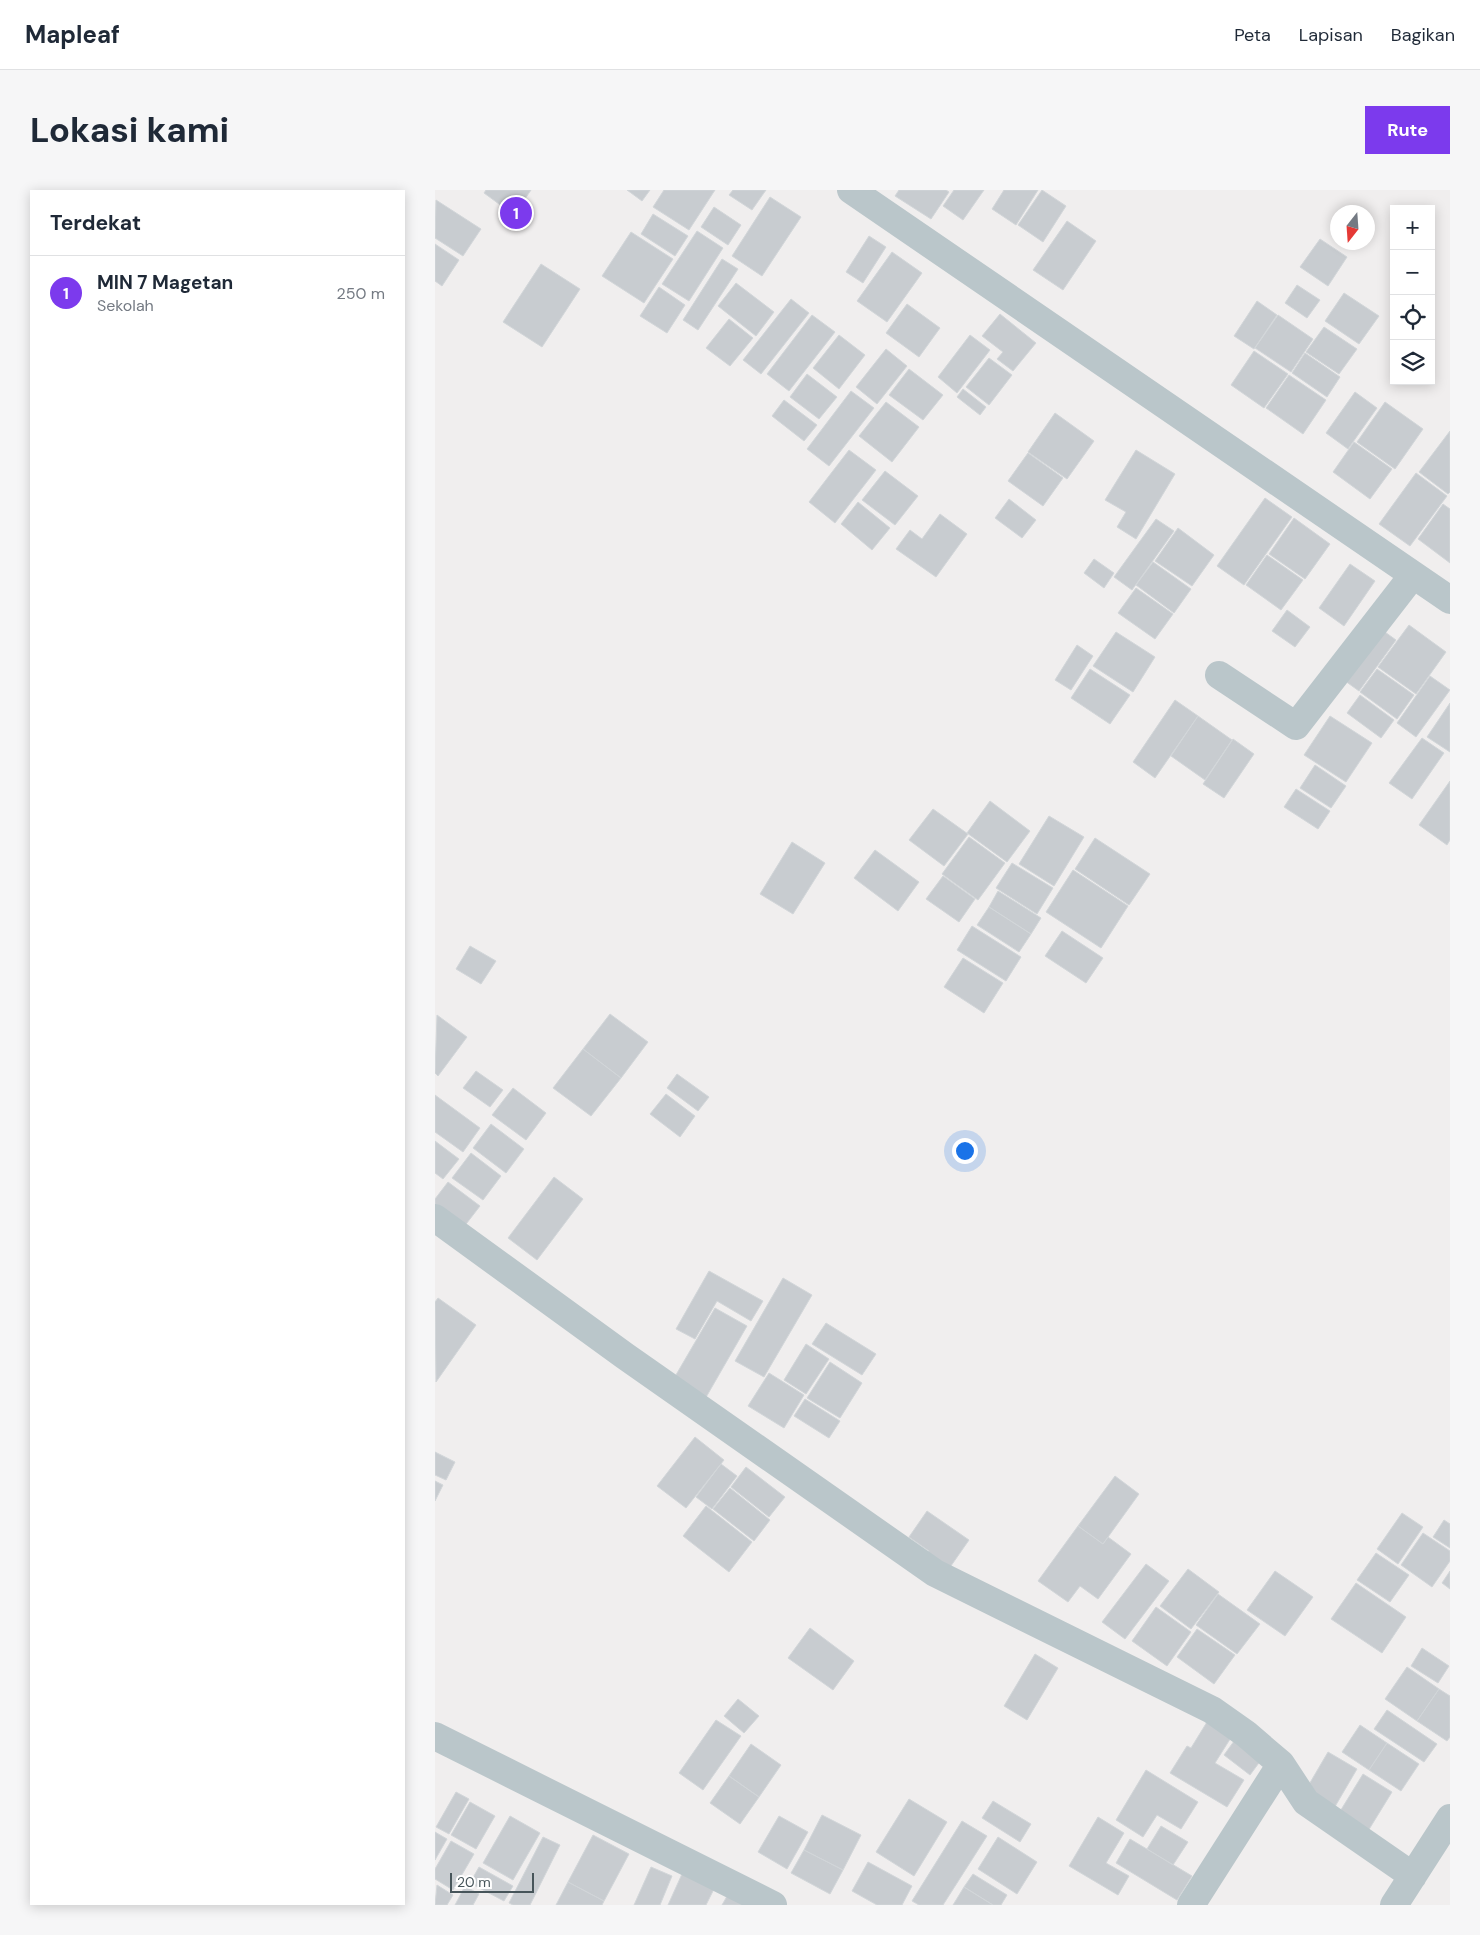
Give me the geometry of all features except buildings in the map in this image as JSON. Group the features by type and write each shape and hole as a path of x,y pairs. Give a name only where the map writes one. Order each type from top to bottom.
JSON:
{"street":[{"path":"851,190 1450,600"},
{"path":"1219,675 1296,726 1413,575"},
{"path":"435,1218 625,1356 935,1573 1212,1710 1246,1734 1281,1764 1305,1802 1413,1876"},
{"path":"435,1736 773,1905"},
{"path":"1191,1905 1281,1764"},
{"path":"1394,1905 1450,1818"}],"place":[{"name":"MIN 7 Magetan","path":"516,213"}]}
